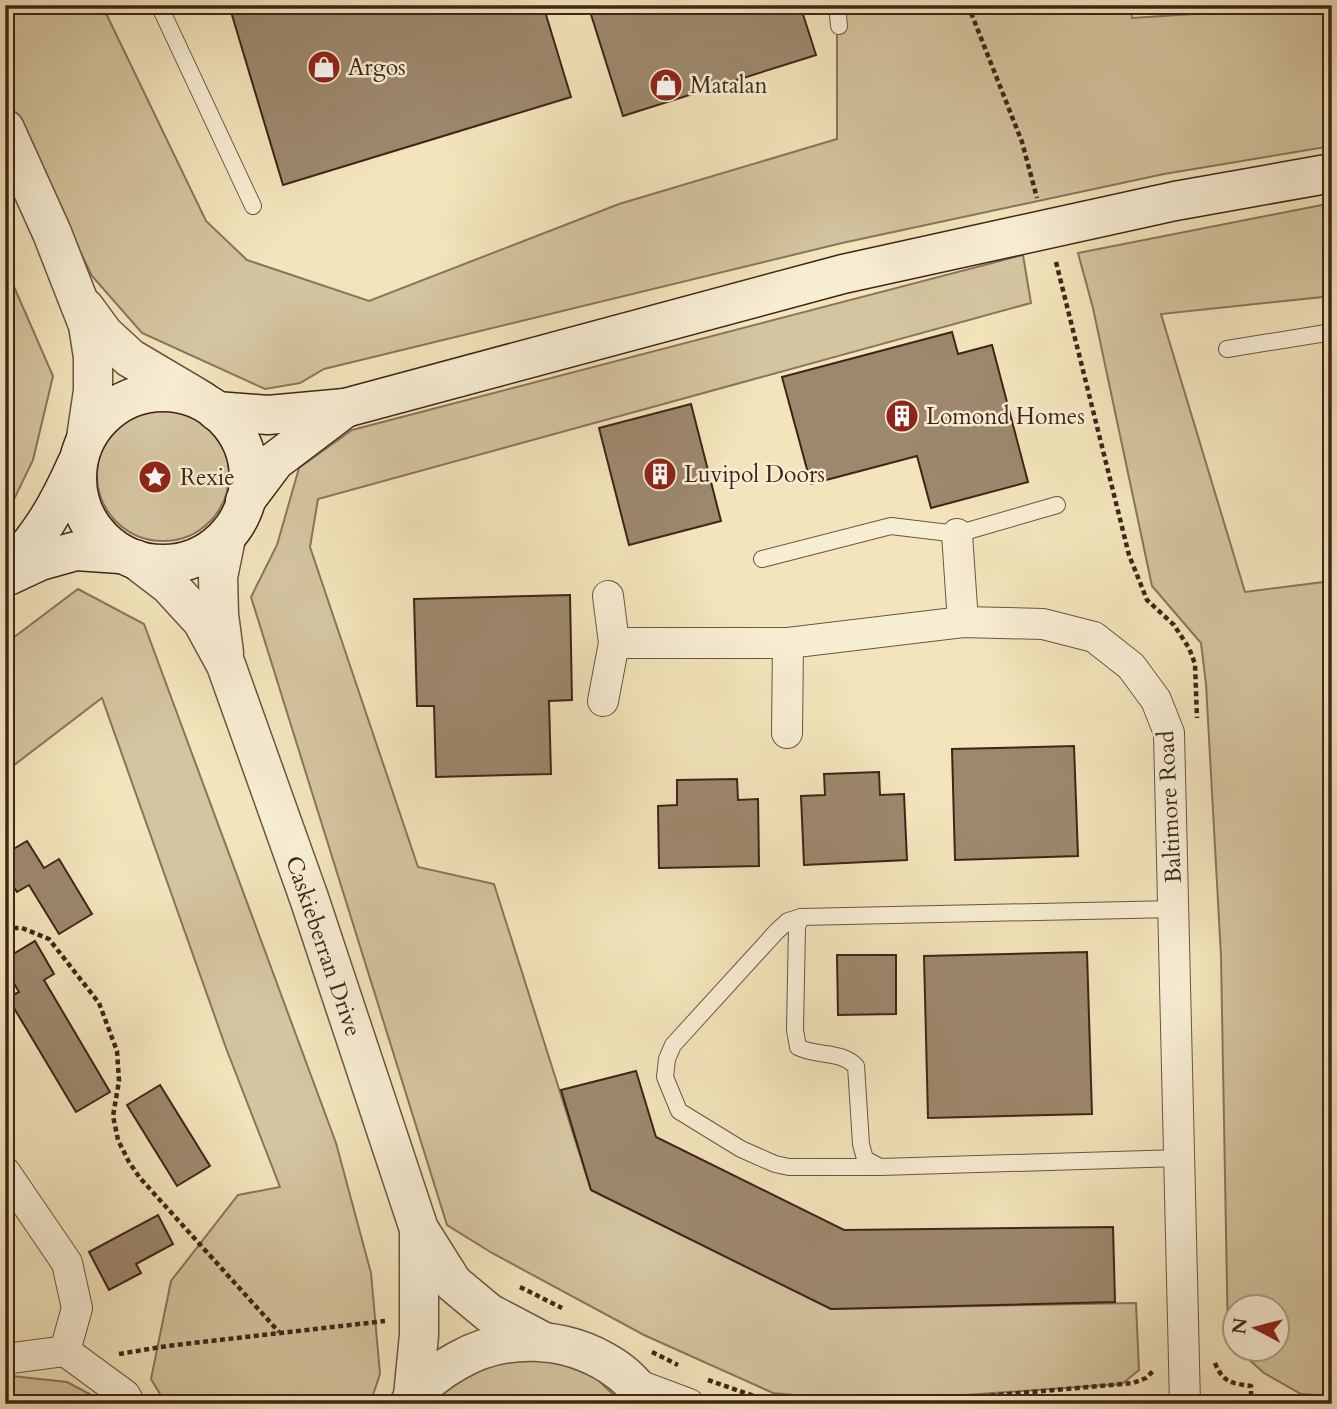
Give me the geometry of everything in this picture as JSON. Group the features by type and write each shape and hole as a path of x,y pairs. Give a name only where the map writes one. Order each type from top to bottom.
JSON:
{"main road":[{"path":"5,129 52,233 88,325 93,357 93,391 81,450 78,493 88,522 97,535 169,585 202,621 226,665"},
{"path":"5,576 40,534 57,507 81,450 104,414 130,398 145,393 175,392 208,405 268,415 345,408 843,274 1175,201 1332,173"},
{"path":"5,576 40,561 76,551 127,556 149,564 176,564 205,554 226,538 243,512 250,478 248,461 237,433 225,417 130,358 104,334 72,289"},
{"path":"245,501 275,461 345,408"},
{"path":"226,538 218,577 219,615 226,665"},
{"name":"Caskieberran Drive","path":"226,665 309,898 419,1229 453,1283 489,1313 544,1342"},
{"name":"Caskieberran Drive","path":"411,1400 419,1335 419,1229"},
{"path":"411,1400 440,1371 472,1353 507,1342 544,1342 569,1346 592,1354 614,1367 642,1393"}],"street":[{"path":"957,534 963,622"},
{"path":"603,701 614,643 608,596"},
{"name":"Baltimore Road","path":"614,643 788,643 963,622 1043,624 1094,637 1131,666 1156,699 1169,733 1185,1404"},
{"path":"787,733 788,643"},
{"path":"5,1172 67,1263 77,1308 65,1350"},
{"path":"5,1359 65,1350 125,1395 130,1404"},
{"path":"642,1393 689,1404"}],"lane":[{"path":"159,5 253,206"},
{"path":"837,5 839,26"},
{"path":"1227,349 1332,332"},
{"path":"762,559 891,526 957,534 1057,505"},
{"path":"1174,909 801,917 788,921 673,1045 664,1077 679,1111 741,1149 775,1164 805,1168 880,1167 1180,1158"},
{"path":"801,917 797,928 795,1030 798,1047 810,1054 828,1053 848,1058 856,1066 861,1144 865,1159 880,1167"}],"path":[{"path":"968,5 1022,142 1038,200"},
{"path":"5,928 22,929 49,939 99,1003 117,1051 119,1081 113,1116 118,1140 129,1162 140,1178 280,1333"},
{"path":"897,1404 1133,1383 1152,1373 1158,1361"}],"shaded area":[{"path":"5,5 102,5 206,221 247,260 369,301 619,204 837,139 837,5 1130,5 1132,18 1332,5 1332,146 1164,174 842,243 324,369 300,383 265,389 142,333 92,276 5,98"},
{"path":"1332,203 1332,296 1161,314 1245,592 1332,581 1332,1396 1301,1394 1264,1373 1254,1364 1292,1364 1292,1294 1227,1294 1221,956 1206,684 1201,643 1152,586 1093,308 1078,253"},
{"path":"1023,255 1031,303 318,499 310,547 418,867 494,884 591,1190 831,1309 1136,1303 1139,1370 1122,1384 865,1402 773,1393 644,1335 492,1253 447,1225 251,597 277,545 299,468 352,430"},
{"path":"5,266 53,376 33,460 5,518"},
{"path":"163,409 188,414 210,428 224,450 229,475 224,500 210,522 188,536 163,541 138,536 116,522 102,500 97,475 102,450 116,428 138,414"},
{"path":"78,589 144,624 336,1143 371,1273 380,1374 370,1404 166,1404 151,1379 171,1281 238,1195 280,1187 226,1048 102,698 5,772 5,644"},
{"path":"520,1359 559,1362 596,1378 623,1404 434,1404 442,1394 472,1373"},
{"path":"12,1376 67,1382 99,1399 101,1404 5,1404 5,1382"}],"building":[{"path":"229,5 543,5 571,97 283,185"},
{"name":"Matalan","path":"588,5 800,5 816,55 623,116"},
{"name":"Lomond Homes","path":"952,332 958,354 992,345 1028,482 931,508 917,456 811,484 782,377"},
{"name":"Luvipol Doors","path":"691,404 721,521 629,545 599,428"},
{"path":"570,595 572,700 549,701 551,774 436,777 434,706 417,706 414,599"},
{"path":"1074,746 1078,856 955,860 952,749"},
{"path":"879,772 880,795 904,794 907,860 804,865 801,796 825,795 824,774"},
{"path":"737,779 738,800 758,799 759,866 659,868 658,806 677,805 677,780"},
{"path":"27,841 44,868 59,859 92,914 59,934 29,885 17,892 5,873 5,854"},
{"path":"35,941 54,974 44,980 110,1092 76,1112 8,998 19,992 5,968 5,959"},
{"path":"1087,952 1092,1114 928,1118 924,956"},
{"path":"837,955 896,955 896,1014 838,1015"},
{"path":"636,1071 656,1137 844,1230 1113,1227 1115,1302 831,1309 591,1190 561,1090"},
{"path":"160,1085 210,1166 177,1186 127,1105"},
{"path":"158,1215 173,1244 136,1264 141,1273 109,1290 89,1252"}],"place":[{"name":"Argos","path":"324,67"},
{"name":"Matalan","path":"666,85"},
{"name":"Lomond Homes","path":"902,416"},
{"name":"Luvipol Doors","path":"660,474"},
{"name":"Rexie","path":"155,477"}]}
